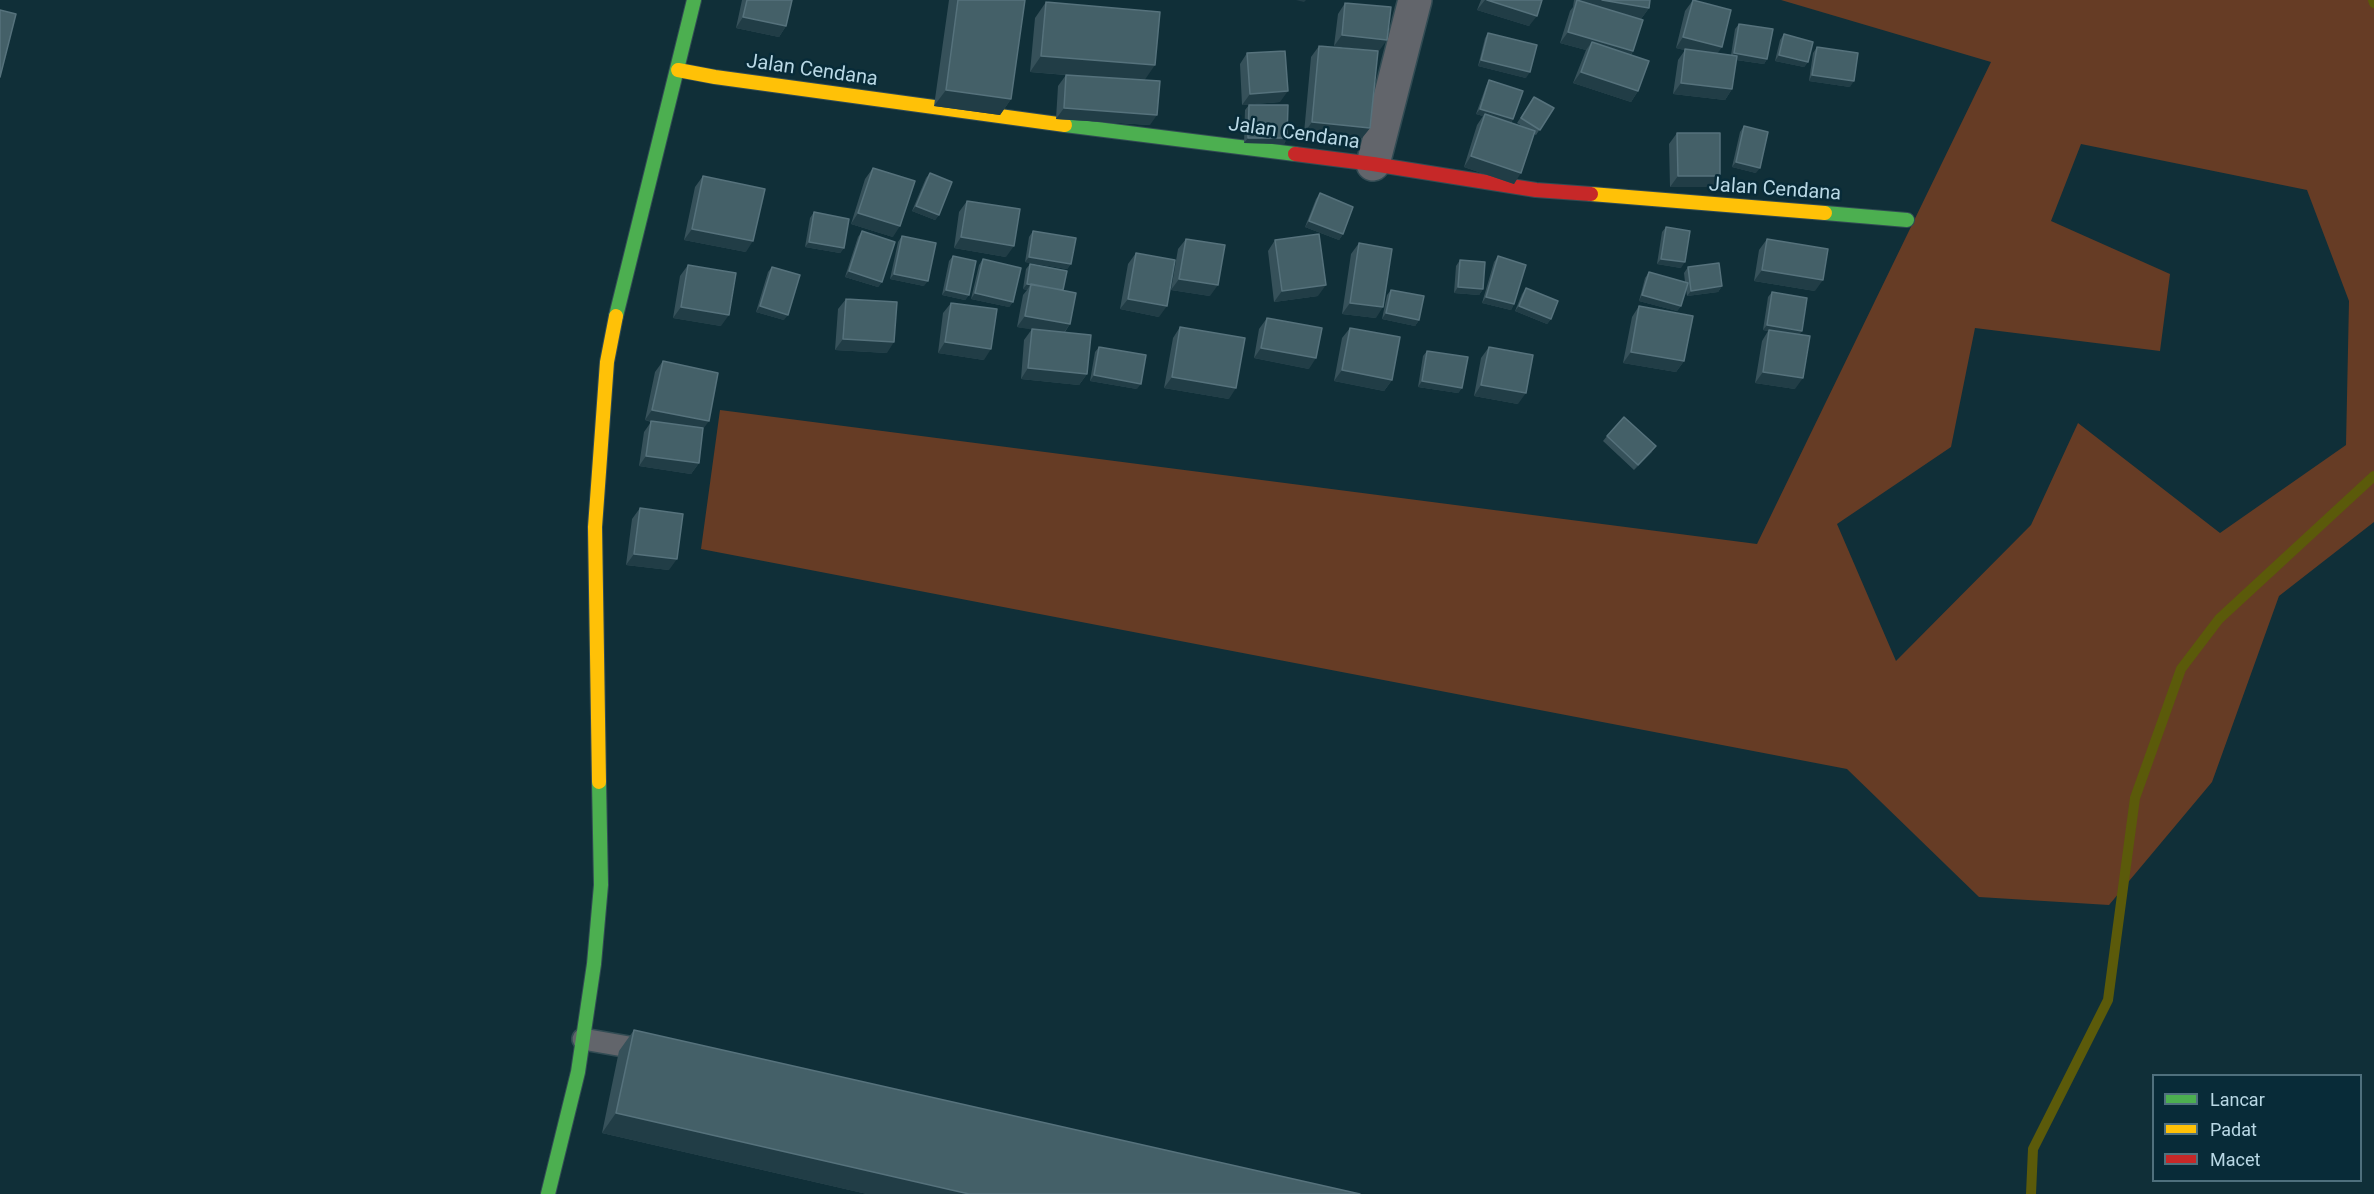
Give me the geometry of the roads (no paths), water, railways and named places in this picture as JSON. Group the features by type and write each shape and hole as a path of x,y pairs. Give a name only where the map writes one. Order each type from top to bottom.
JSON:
{"street":[{"path":"548,1194 559,1157 578,1072 594,964 601,885 595,527 607,362 618,304 694,0"},
{"path":"1373,164 1415,0"},
{"name":"Jalan Cendana","path":"678,70 1027,120 1373,164 1536,190 1907,220"}],"lane":[{"path":"583,1039 668,1054"}],"waterway":[{"path":"2031,1194 2033,1149 2108,1000 2135,798 2181,669 2219,619 2374,476"}]}
